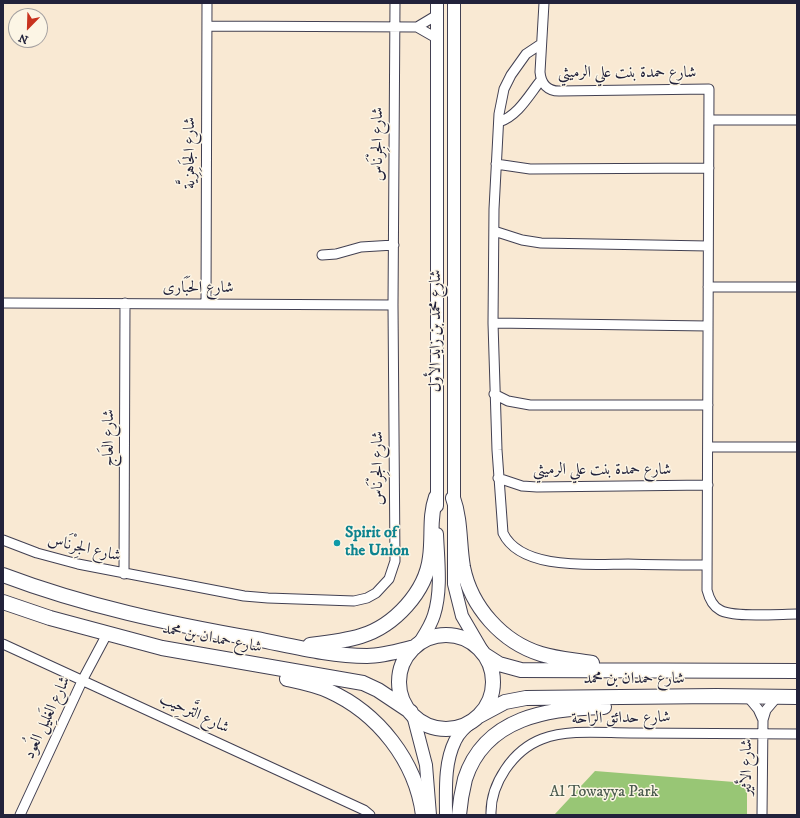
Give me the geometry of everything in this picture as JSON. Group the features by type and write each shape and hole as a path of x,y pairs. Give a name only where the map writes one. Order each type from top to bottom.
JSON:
{"main road":[{"name":"شارع محمد بن زايد الأول","path":"417,644 434,616 437,605 438,580 436,497 437,3"},
{"name":"شارع محمد بن زايد الأول","path":"455,5 454,584 462,616 484,653"},
{"path":"297,647 350,639 371,632 387,623 407,605 417,592 428,569 430,557 431,515 436,497"},
{"path":"453,498 458,516 467,582 480,609 498,629 519,644 550,657 660,671"},
{"name":"شارع حمدان بن محمد","path":"3,575 110,609 169,623 297,647 365,656 385,654 417,644"},
{"name":"شارع حمدان بن محمد","path":"3,602 107,634 162,648 363,683 378,690 412,714"},
{"path":"430,815 426,765 412,714 402,698 399,681 402,665 417,644 440,635 452,635 469,641 484,653 492,671 493,688 488,704 475,719 461,731 455,740 447,771 446,815"},
{"name":"شارع حمدان بن محمد","path":"484,653 499,664 521,670 797,671"},
{"path":"224,660 256,671 327,690 343,698 361,711 383,729 407,764 423,815"},
{"name":"شارع حمدان بن محمد","path":"475,719 505,702 526,698 797,697"},
{"path":"459,815 463,790 471,764 492,738 512,723 530,715 549,711 573,707 616,706 654,698"},
{"path":"412,714 425,723 439,728 454,728 475,719"}],"street":[{"name":"شارع الجَاهِزِيَّة","path":"206,304 207,3"},
{"name":"شارع الجِرْنَاس","path":"3,540 57,559 124,574 244,596 354,601 367,598 383,587 391,575 395,561 393,305 395,3"},
{"path":"499,122 508,119 515,113 541,80 541,44 544,3"},
{"path":"417,27 437,15"},
{"path":"207,26 417,27 438,39"},
{"path":"541,44 526,54 511,75 502,97 499,122 496,164 493,323 494,394 498,478 503,533 511,545 523,552 547,561 565,564 707,565"},
{"name":"شارع حمدة بنت علي الرميثي","path":"541,80 548,88 559,92 709,88 707,565 709,596 716,607 721,611 734,614 797,614"},
{"path":"709,120 797,120"},
{"path":"496,164 530,169 709,168"},
{"path":"494,231 522,240 541,243 708,246"},
{"path":"322,255 336,254 348,249 361,247 394,245"},
{"path":"708,287 797,287"},
{"name":"شارع الحَبَارى","path":"3,302 393,305"},
{"name":"شارع العَاج","path":"124,574 125,303"},
{"path":"493,323 708,326"},
{"path":"494,394 508,401 530,405 708,405"},
{"path":"708,447 797,447"},
{"name":"شارع حمدة بنت علي الرميثي","path":"498,478 522,486 537,487 708,485"},
{"name":"شارع الغَلِيل العُود","path":"20,815 83,679 107,634"},
{"name":"شارع التَّرحِيب","path":"3,644 83,679 364,810 370,815"},
{"name":"شارع الأثير","path":"748,696 758,709 763,720"},
{"name":"شارع الأثير","path":"762,815 763,720 766,710 776,697"},
{"name":"شارع حدائق الراحة","path":"490,815 492,799 496,788 512,761 520,752 535,742 553,736 592,733 797,734"}],"green space":[{"name":"Al Towayya Park","path":"595,771 747,783 747,815 554,815"}],"place":[{"name":"Spirit of the Union","path":"337,543"}]}
